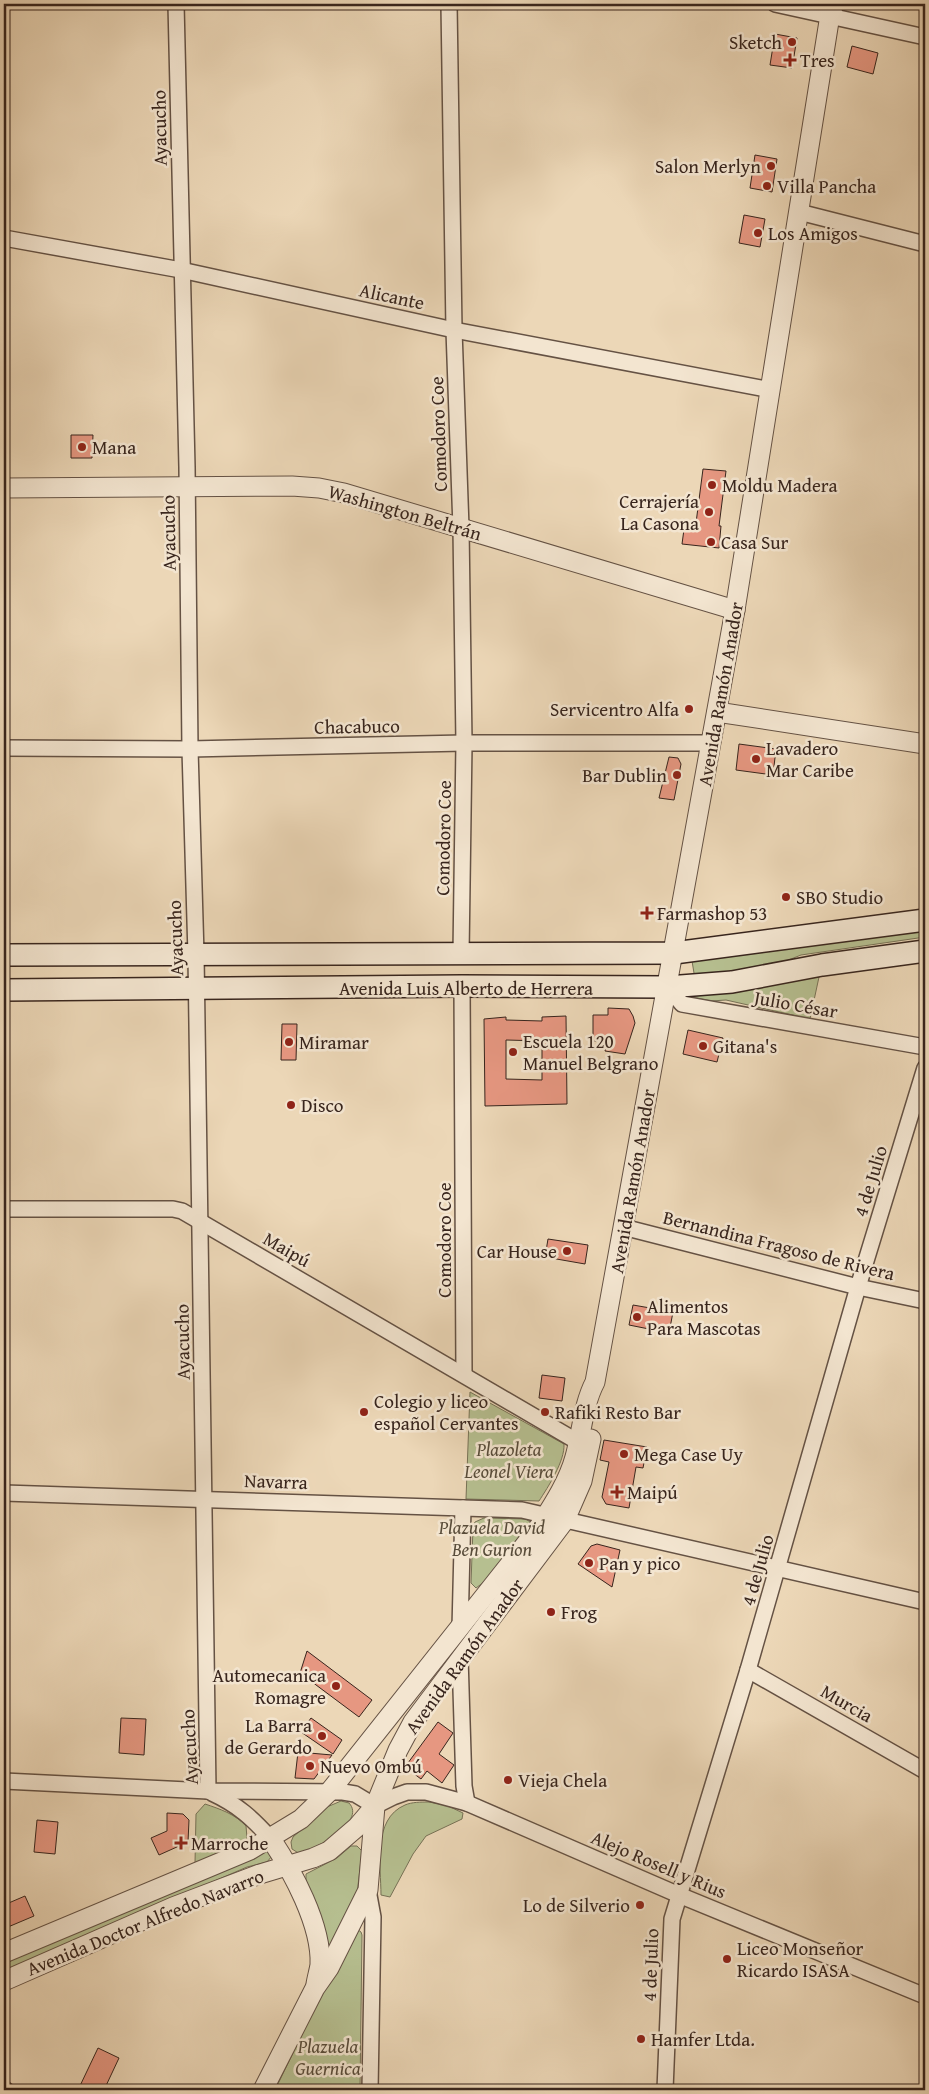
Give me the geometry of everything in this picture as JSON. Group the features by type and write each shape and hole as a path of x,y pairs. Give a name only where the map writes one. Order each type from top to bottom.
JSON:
{"main road":[{"name":"Avenida Luis Alberto de Herrera","path":"4,956 674,953 925,920"},
{"name":"Avenida Luis Alberto de Herrera","path":"4,990 462,986 668,987 732,982 822,965 925,952"}],"street":[{"name":"Ayacucho","path":"176,4 181,270 188,488 190,749 197,988 208,1791 231,1802 248,1814 271,1839"},
{"name":"Comodoro Coe","path":"449,4 454,330 462,528 464,743 461,954"},
{"path":"775,4 832,10 925,37"},
{"name":"Avenida Ramón Anador","path":"271,1839 301,1819 330,1791 460,1629 546,1516 574,1460 589,1395 595,1382 717,712 832,10"},
{"path":"798,212 925,244"},
{"name":"Alicante","path":"4,238 181,270 454,330 771,390"},
{"name":"Washington Beltrán","path":"4,488 292,486 319,488 344,493 735,610"},
{"path":"717,712 925,744"},
{"name":"Chacabuco","path":"4,748 190,749 464,743 711,743"},
{"name":"Comodoro Coe","path":"462,986 464,1374"},
{"name":"Julio César","path":"668,987 682,1004 925,1047"},
{"name":"4 de Julio","path":"665,2090 672,1919 779,1568 858,1287 925,1068"},
{"name":"Maipú","path":"4,1209 173,1209 182,1211 578,1442"},
{"name":"Bernandina Fragoso de Rivera","path":"624,1227 858,1287 925,1301"},
{"name":"Avenida Ramón Anador","path":"288,1866 329,1851 357,1827 374,1806 398,1750 413,1722 460,1657 565,1520 576,1497 587,1465 599,1395 595,1382"},
{"name":"Navarra","path":"4,1492 522,1510 925,1602"},
{"path":"460,1629 463,1508"},
{"path":"460,1657 464,1786 467,1803"},
{"name":"Murcia","path":"748,1670 925,1770"},
{"path":"4,1781 208,1791 330,1791 355,1794 374,1806 368,1890 372,1917 370,2090"},
{"name":"Alejo Rosell y Rius","path":"374,1806 407,1792 426,1792 467,1803 679,1895 925,1996"},
{"path":"271,1839 288,1866 303,1898 316,1939 320,1964 315,1988"},
{"name":"Avenida Doctor Alfredo Navarro","path":"4,1953 250,1850 271,1839"},
{"name":"Avenida Doctor Alfredo Navarro","path":"4,1981 173,1908 260,1874 288,1866"},
{"path":"263,2090 315,1988 329,1968 368,1890"}],"green space":[{"path":"925,927 925,937 801,955 771,967 695,979 692,961"},
{"path":"819,977 810,1019 726,1000 711,1001 692,997 693,994"},
{"name":"Plazoleta Leonel Viera","path":"470,1392 564,1444 564,1451 559,1466 539,1501 466,1499"},
{"name":"Plazuela David Ben Gurion","path":"484,1518 526,1519 530,1522 484,1582 476,1588 471,1583 473,1528 475,1522"},
{"path":"341,1801 349,1803 353,1810 351,1818 345,1826 326,1841 307,1851 300,1854 292,1849 291,1842 293,1837 327,1807"},
{"path":"429,1802 446,1805 463,1813 462,1819 426,1836 413,1854 390,1897 381,1895 381,1845 387,1821 394,1812 405,1805"},
{"path":"205,1804 227,1812 242,1822 246,1826 247,1838 245,1841 195,1863 196,1814"},
{"path":"351,1846 357,1846 362,1851 357,1894 332,1946 329,1947 306,1882 306,1874 337,1858"},
{"path":"264,1851 270,1852 272,1856 267,1862 247,1867 4,1972 4,1963"},
{"name":"Plazuela Guernica","path":"357,1929 362,1935 360,2090 275,2090 352,1932"}],"building":[{"path":"775,34 797,38 792,68 770,65"},
{"path":"852,46 878,53 873,74 847,67"},
{"path":"755,155 777,159 772,192 750,188"},
{"path":"744,215 765,219 760,247 739,243"},
{"name":"Mana","path":"71,435 93,435 92,458 71,458"},
{"path":"703,469 726,471 719,526 721,526 719,548 682,544 685,522 696,523"},
{"name":"Lavadero Mar Caribe","path":"739,744 776,749 773,775 736,770"},
{"path":"669,757 678,758 681,764 674,800 659,798"},
{"path":"608,1008 629,1009 633,1016 635,1023 625,1054 605,1051 607,1041 593,1041 593,1015 608,1015"},
{"name":"Escuela 120 Manuel Belgrano","path":"566,1016 567,1104 485,1106 484,1019 506,1017 506,1020 542,1021 542,1017","holes":["506,1040 542,1041 542,1080 506,1079"]},
{"name":"Miramar","path":"282,1024 297,1024 296,1060 281,1060"},
{"name":"Gitana's","path":"688,1030 723,1038 717,1062 683,1054"},
{"name":"Car House","path":"548,1239 588,1245 585,1264 545,1257"},
{"path":"633,1305 673,1312 669,1333 629,1325"},
{"path":"542,1375 565,1378 562,1401 539,1398"},
{"path":"604,1440 647,1447 643,1468 636,1467 629,1508 606,1504 602,1497 609,1462 600,1460"},
{"path":"597,1544 620,1550 612,1587 578,1564 591,1546"},
{"name":"Automecanica Romagre","path":"307,1651 372,1700 359,1717 300,1673"},
{"path":"121,1718 146,1719 144,1755 119,1753"},
{"name":"La Barra de Gerardo","path":"311,1718 342,1740 333,1754 301,1732"},
{"path":"438,1722 453,1733 439,1754 454,1765 442,1783 427,1771 421,1779 405,1767"},
{"name":"Nuevo Ombú","path":"298,1752 332,1755 314,1779 295,1778"},
{"path":"167,1813 183,1814 189,1820 188,1842 159,1855 151,1838 167,1831"},
{"path":"37,1820 58,1822 55,1854 34,1852"},
{"path":"25,1896 34,1916 8,1927 4,1917 4,1905"},
{"path":"98,2048 119,2058 104,2090 78,2090"}],"place":[{"name":"Sketch","path":"792,42"},
{"name":"Tres","path":"790,60"},
{"name":"Salon Merlyn","path":"771,166"},
{"name":"Villa Pancha","path":"767,186"},
{"name":"Los Amigos","path":"758,233"},
{"name":"Mana","path":"82,447"},
{"name":"Moldu Madera","path":"712,485"},
{"name":"Cerrajería La Casona","path":"709,512"},
{"name":"Casa Sur","path":"711,542"},
{"name":"Servicentro Alfa","path":"689,709"},
{"name":"Lavadero Mar Caribe","path":"756,759"},
{"name":"Bar Dublin","path":"677,775"},
{"name":"SBO Studio","path":"786,897"},
{"name":"Farmashop 53","path":"647,913"},
{"name":"Miramar","path":"289,1042"},
{"name":"Gitana's","path":"703,1046"},
{"name":"Escuela 120 Manuel Belgrano","path":"513,1052"},
{"name":"Disco","path":"291,1105"},
{"name":"Car House","path":"567,1251"},
{"name":"Alimentos Para Mascotas","path":"637,1317"},
{"name":"Colegio y liceo español Cervantes","path":"364,1412"},
{"name":"Rafiki Resto Bar","path":"545,1412"},
{"name":"Mega Case Uy","path":"624,1454"},
{"name":"Maipú","path":"617,1492"},
{"name":"Pan y pico","path":"589,1563"},
{"name":"Frog","path":"551,1612"},
{"name":"Automecanica Romagre","path":"336,1686"},
{"name":"La Barra de Gerardo","path":"322,1736"},
{"name":"Nuevo Ombú","path":"310,1766"},
{"name":"Vieja Chela","path":"508,1780"},
{"name":"Marroche","path":"181,1843"},
{"name":"Lo de Silverio","path":"640,1905"},
{"name":"Liceo Monseñor Ricardo ISASA","path":"727,1959"},
{"name":"Hamfer Ltda.","path":"641,2039"}]}
